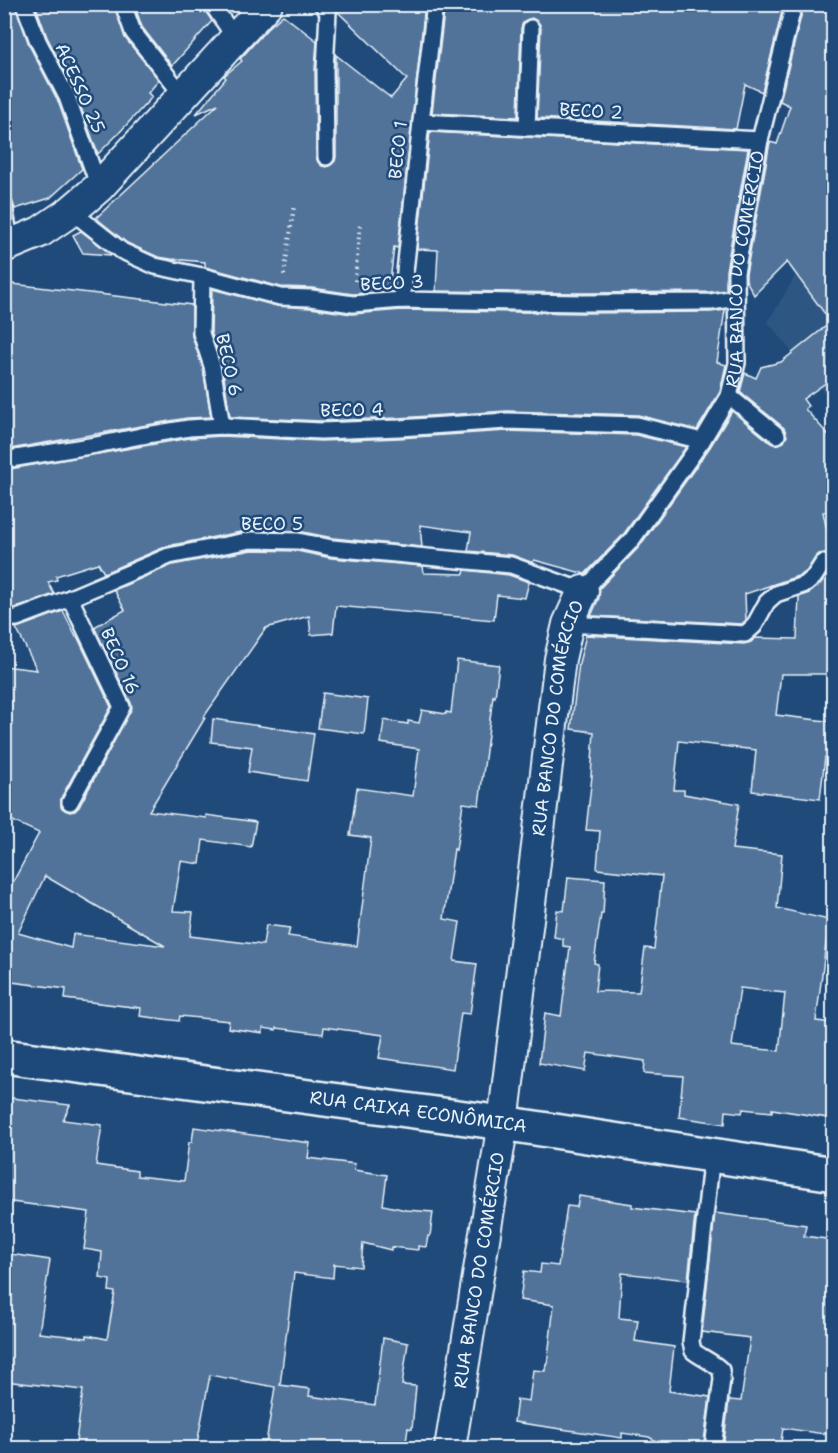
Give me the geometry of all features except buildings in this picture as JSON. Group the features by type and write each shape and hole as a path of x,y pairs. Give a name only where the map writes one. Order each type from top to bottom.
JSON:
{"street":[{"path":"8,246 40,232 71,211 99,187 267,4"},
{"name":"RUA BANCO DO COMÉRCIO","path":"450,1449 503,1123 560,659 568,624 583,591"},
{"name":"RUA CAIXA ECONÔMICA","path":"4,1056 503,1123 834,1174"}],"lane":[{"name":"ACESSO 25","path":"24,4 38,41 67,97 99,187"},
{"path":"123,4 133,32 184,97"},
{"path":"212,4 235,38"},
{"path":"322,4 328,12 325,70 326,157"},
{"name":"BECO 1","path":"402,300 435,4"},
{"name":"RUA BANCO DO COMÉRCIO","path":"583,591 631,541 702,441 729,396 737,363 736,273 760,140 794,4"},
{"path":"527,128 531,28"},
{"name":"BECO 2","path":"421,122 760,140"},
{"path":"4,206 8,246"},
{"name":"BECO 3","path":"71,211 122,251 155,266 280,297 311,298 353,304 402,300 584,303 711,302 736,298"},
{"name":"BECO 6","path":"202,276 201,333 212,366 222,426"},
{"path":"729,396 777,435"},
{"name":"BECO 4","path":"4,460 189,428 222,426 321,431 507,421 637,425 702,441"},
{"name":"BECO 5","path":"4,619 17,618 70,598 169,556 251,540 298,541 332,548 511,565 583,591"},
{"path":"568,624 745,634 754,626 767,602 776,594 806,584 814,577 823,563"},
{"name":"BECO 16","path":"70,598 122,707 70,802"},
{"path":"712,1155 691,1341 693,1351 721,1370 722,1379 713,1449"}],"path":[{"path":"698,10 699,4"},
{"path":"280,297 294,207"},
{"path":"353,304 360,225"}],"shaded area":[{"path":"833,223 833,404 768,322 815,242"}]}
